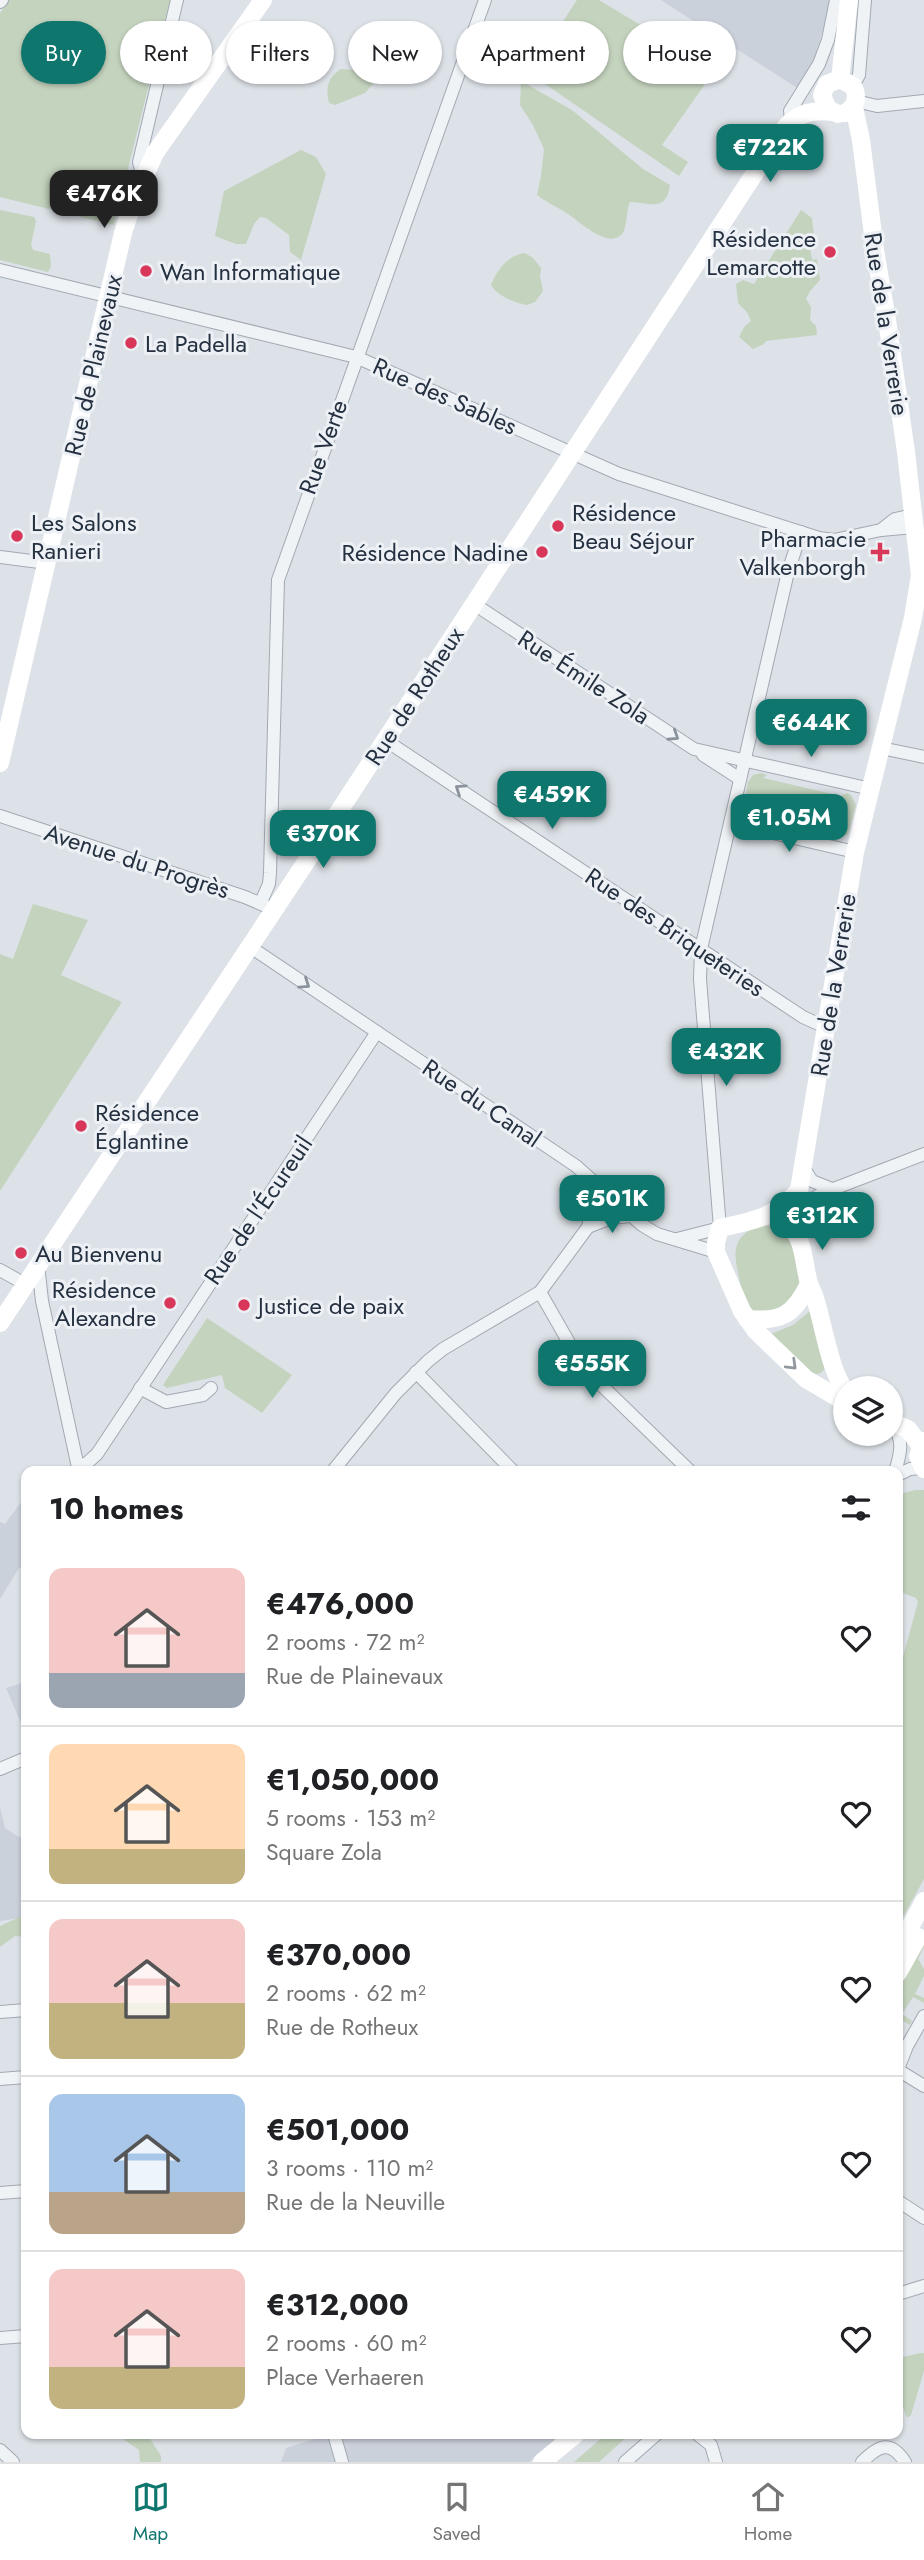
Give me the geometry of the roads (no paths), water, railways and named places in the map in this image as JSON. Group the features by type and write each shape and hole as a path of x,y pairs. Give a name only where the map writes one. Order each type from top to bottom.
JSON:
{"street":[{"path":"143,177 139,162 177,0"},
{"name":"Rue de Plainevaux","path":"0,763 123,233 143,177 166,136 263,0"},
{"name":"Rue Verte","path":"267,906 278,580 485,0"},
{"path":"836,0 828,40 819,64 790,111 791,119 846,100 883,106 924,101"},
{"path":"846,100 849,0"},
{"path":"846,100 859,75 865,0"},
{"path":"809,111 827,85 846,100"},
{"name":"Rue de la Verrerie","path":"796,1221 855,852 920,602 916,513 878,270 861,140 846,100"},
{"name":"Rue de Rotheux","path":"0,1323 14,1301 36,1294 38,1264 249,946 267,906 292,882 791,119"},
{"path":"148,125 153,134 158,137 166,136"},
{"name":"Rue des Sables","path":"0,270 356,356 639,482 801,532 834,540 881,530 916,513"},
{"path":"801,532 788,572 701,949 699,979 720,1228 716,1252 747,1319 756,1331 806,1379 833,1395"},
{"path":"0,557 47,563"},
{"name":"Rue Émile Zola","path":"474,604 740,779"},
{"name":"Rue des Briqueteries","path":"385,740 803,1017 827,1028"},
{"path":"881,748 924,757"},
{"name":"Rue Émile Zola","path":"694,749 870,789"},
{"name":"Avenue du Progrès","path":"0,816 267,906"},
{"path":"730,823 855,852"},
{"path":"270,873 279,879 292,882"},
{"name":"Rue du Canal","path":"249,946 576,1166 650,1231 716,1252"},
{"name":"Rue de l'Écureuil","path":"83,1466 97,1454 377,1032"},
{"path":"771,1215 785,1222 796,1221 817,1196 924,1154"},
{"path":"677,1239 771,1215 783,1207 803,1179"},
{"path":"803,1179 832,1189"},
{"path":"803,1179 808,1195 817,1196"},
{"path":"337,1466 416,1371 443,1349 540,1292 588,1227 594,1208 595,1183"},
{"path":"588,1227 611,1218 630,1216"},
{"path":"796,1221 809,1283 837,1376"},
{"path":"0,1270 36,1294 78,1466"},
{"path":"747,1319 770,1320 785,1315 799,1303 809,1283"},
{"path":"540,1292 572,1348 594,1378 685,1466"},
{"path":"416,1371 503,1466"},
{"path":"140,1388 166,1402 202,1395 211,1388"},
{"path":"903,1427 908,1429 922,1451"},
{"path":"903,1428 922,1451"},
{"path":"898,1466 902,1446"},
{"path":"903,1467 922,1451"},
{"path":"0,1769 21,1760"},
{"path":"903,1940 924,1901"},
{"path":"903,1964 924,1925"},
{"path":"0,2012 21,2010"},
{"path":"903,2055 924,2016"},
{"path":"903,2072 924,2086"},
{"path":"0,2079 21,2077"},
{"path":"0,2193 21,2191"},
{"path":"903,2204 924,2218"},
{"path":"903,2292 924,2286"},
{"path":"0,2338 21,2336"},
{"path":"338,2439 342,2462"},
{"path":"542,2462 570,2439"},
{"path":"557,2462 584,2439"},
{"path":"625,2462 651,2439"},
{"path":"706,2439 711,2445 716,2462"},
{"path":"862,2462 875,2450 885,2447 894,2449 905,2462"},
{"path":"0,2450 13,2462"}],"place":[{"name":"Résidence Lemarcotte","path":"830,252"},
{"name":"Wan Informatique","path":"146,271"},
{"name":"La Padella","path":"131,343"},
{"name":"Résidence Beau Séjour","path":"558,526"},
{"name":"Les Salons Ranieri","path":"17,536"},
{"name":"Résidence Nadine","path":"542,552"},
{"name":"Pharmacie Valkenborgh","path":"880,552"},
{"name":"Résidence Églantine","path":"81,1126"},
{"name":"Au Bienvenu","path":"21,1253"},
{"name":"Résidence Alexandre","path":"170,1303"},
{"name":"Justice de paix","path":"244,1305"}]}
